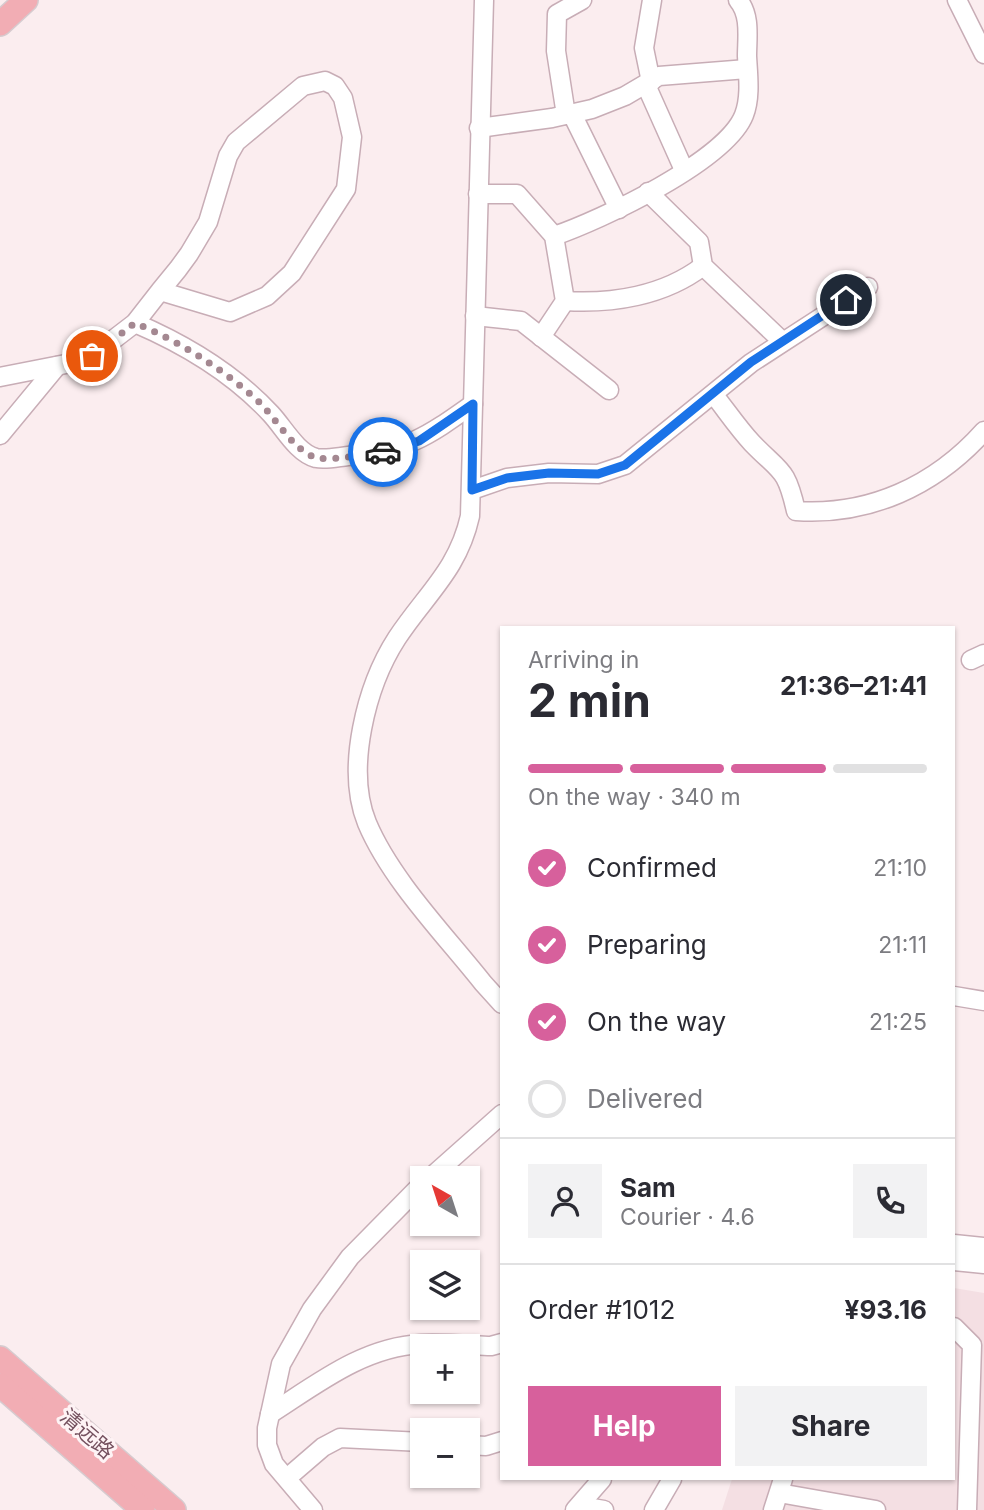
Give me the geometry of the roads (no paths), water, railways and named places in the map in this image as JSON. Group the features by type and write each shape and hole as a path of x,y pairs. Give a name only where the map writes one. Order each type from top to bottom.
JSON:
{"main road":[{"path":"0,24 26,0"},
{"name":"清远路","path":"0,1357 174,1510"},
{"name":"清远路","path":"0,1385 143,1510"}],"street":[{"path":"484,0 472,490 466,532 453,565 397,638 377,677 362,730 360,783 366,819 392,868 500,1002"},
{"path":"582,0 557,14 556,51 569,114 618,209"},
{"path":"652,0 644,48 648,84 684,170"},
{"path":"554,236 590,223 648,192 727,140 738,127 746,111 747,18 738,0"},
{"path":"957,0 981,45"},
{"path":"479,128 592,109 648,84 659,76 675,72 747,69"},
{"path":"0,377 92,356 135,323 199,238 214,206 228,156 236,142 303,86 325,81 335,86 342,98 352,137 346,189 292,273 267,296 230,312 160,291"},
{"path":"648,192 699,242 703,266 782,341"},
{"path":"478,194 517,194 554,236 565,301 541,337"},
{"path":"565,301 592,303 629,298 693,274 703,266"},
{"path":"472,490 507,478 549,473 598,474 616,469 653,444 782,341 868,287"},
{"path":"475,316 512,318 609,390"},
{"path":"135,323 170,338 222,372 268,410 303,450 315,458 388,452 407,446 473,404"},
{"path":"0,435 57,366"},
{"path":"713,395 753,443 780,467 788,481 796,511 830,512 879,504 941,469 984,431"},
{"path":"955,996 984,1001"},
{"path":"444,1166 500,1116"},
{"path":"313,1510 269,1452 266,1437 281,1364 312,1309 372,1232 410,1196"},
{"path":"955,1244 984,1247"},
{"path":"955,1261 984,1264"},
{"path":"955,1328 972,1345 967,1510"},
{"path":"270,1414 345,1366 386,1349 421,1344 500,1348"},
{"path":"287,1478 323,1447 341,1438 410,1441"},
{"path":"480,1446 500,1442"},
{"path":"578,1508 601,1480"},
{"path":"654,1510 671,1480"},
{"path":"778,1494 876,1510"},
{"path":"578,1508 604,1510"}]}
